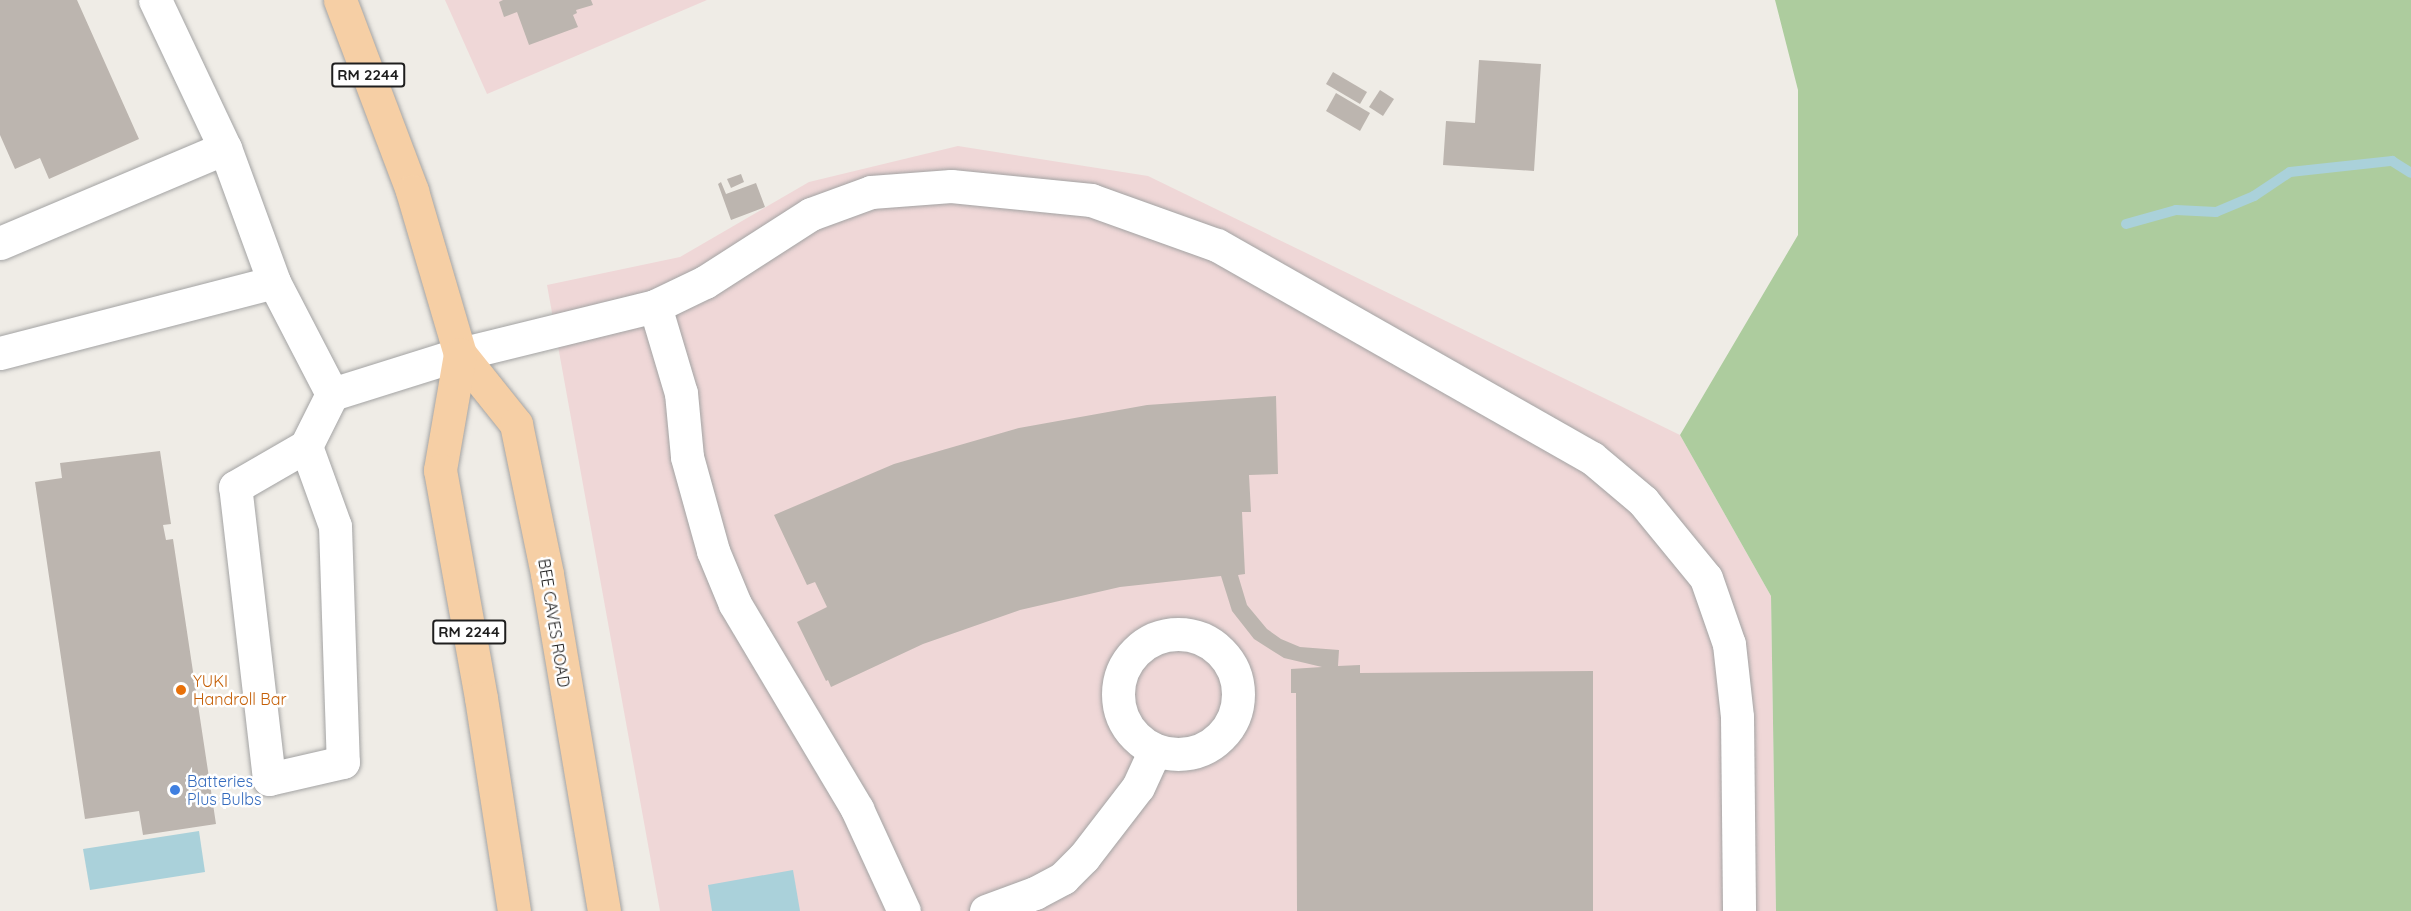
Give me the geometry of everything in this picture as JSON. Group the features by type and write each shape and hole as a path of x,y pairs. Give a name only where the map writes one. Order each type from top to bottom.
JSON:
{"main road":[{"name":"BEE CAVES ROAD","path":"340,0 412,191 460,354 516,424 548,574 604,911"},
{"name":"BEE CAVES ROAD","path":"460,354 440,470 481,698 514,911"}],"lane":[{"path":"155,0 225,148 274,282 332,394"},
{"path":"0,243 225,148"},
{"path":"306,446 335,526 343,762 269,779 235,487 306,446 332,394 460,354 655,306 705,282 811,214 871,192 951,186 1091,200 1217,245 1592,458 1643,501 1706,578 1729,644 1737,717 1739,911"},
{"path":"0,353 274,282"},
{"path":"655,306 681,393 687,457 713,551 735,604 857,808 904,911"},
{"path":"986,911 1035,893 1064,878 1084,857 1138,787 1155,750"}],"shaded area":[{"path":"445,0 707,0 487,94"},
{"path":"958,146 1148,176 1680,435 1771,596 1776,911 660,911 547,285 680,257 809,182"}],"green space":[{"path":"1775,0 2411,0 2411,911 1776,911 1771,596 1680,435 1798,235 1798,90"}],"water":[{"path":"199,831 205,872 90,890 83,849"},
{"path":"793,870 800,911 712,911 708,885"}],"building":[{"path":"0,0 77,0 139,139 49,179 40,158 15,169 0,135"},
{"path":"503,0 591,0 593,5 576,10 577,13 573,15 578,27 529,45 517,12 504,17 499,2"},
{"path":"1479,60 1541,64 1534,171 1443,165 1446,121 1475,123"},
{"path":"1333,72 1367,92 1360,104 1326,84"},
{"path":"1380,90 1394,99 1383,116 1369,107"},
{"path":"1336,93 1370,113 1360,131 1326,111"},
{"path":"741,174 744,182 731,188 727,179"},
{"path":"721,182 726,194 756,183 765,207 731,220 718,184"},
{"path":"1276,396 1278,474 1249,475 1251,512 1242,512 1245,574 1238,575 1247,605 1267,629 1281,639 1300,647 1339,650 1338,666 1360,665 1360,673 1593,671 1593,911 1297,911 1296,693 1291,693 1291,669 1322,667 1284,658 1254,639 1232,611 1221,576 1120,587 1020,610 923,644 831,687 828,680 826,681 797,622 827,607 815,582 807,585 774,515 894,464 1019,428 1147,405"},
{"path":"160,451 171,524 163,525 166,540 173,539 216,824 143,835 139,811 85,819 35,482 62,478 60,463"}],"waterway":[{"path":"2126,224 2176,210 2216,212 2254,196 2290,172 2392,161 2411,173"}],"place":[{"name":"YUKI Handroll Bar","path":"181,690"},
{"name":"Batteries Plus Bulbs","path":"175,790"}]}
